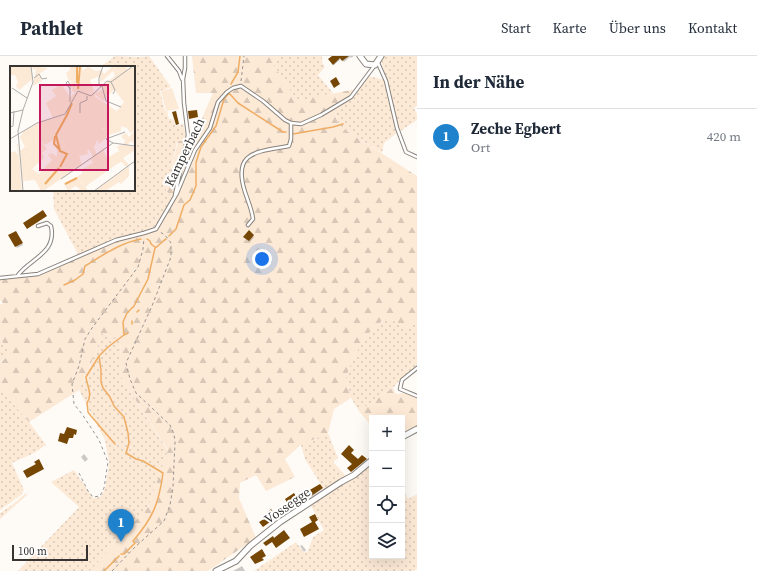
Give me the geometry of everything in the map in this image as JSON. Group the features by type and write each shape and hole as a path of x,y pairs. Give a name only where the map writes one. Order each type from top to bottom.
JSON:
{"street":[{"path":"360,56 366,64 377,64 381,56"},
{"path":"405,435 417,429"},
{"name":"Vossegge","path":"216,571 236,561 250,546 280,522 354,475 369,462"}],"lane":[{"path":"167,56 179,71 183,79"},
{"path":"175,195 188,135 183,79 185,56"},
{"path":"241,86 263,101 285,120 291,123 301,124 349,100 377,64 386,81 397,128 406,152 417,157"},
{"name":"Kamperbach","path":"156,229 184,180 194,150 210,128 218,102 227,92 233,88 241,86"},
{"path":"248,225 253,219 252,211 242,180 242,165 245,160 252,155 289,146 291,139 291,123"},
{"path":"18,275 22,269 39,258 48,247 52,238 51,226 46,223 38,226"},
{"path":"0,278 38,274 116,240 156,229"},
{"path":"417,368 402,380 400,389 417,396"}],"path":[{"path":"241,86 244,56"},
{"path":"112,571 135,547 164,522 170,505 173,487 176,442 174,434 170,425 136,392 130,379 126,363 152,306 171,257 171,243 165,235 156,229"},
{"path":"79,473 88,491 93,497 100,496 104,488 108,462 99,440 74,404 72,384 79,366 85,340 92,328 138,267 143,249 144,233"}],"green space":[{"path":"115,56 149,56 171,87 160,91 165,111 167,111 169,119 173,119 176,126 183,124 187,141 177,142 166,191 173,197 156,226 139,233 114,238 79,256 54,209 53,191 135,191 135,66 101,66"},
{"path":"192,56 275,56 274,66 298,102 319,96 357,89 350,97 333,107 339,126 417,176 417,322 406,327 386,317 369,333 353,357 346,377 351,398 334,409 328,433 301,445 285,459 295,477 266,491 256,475 240,483 239,498 256,538 208,571 90,571 148,507 168,450 122,379 120,340 101,333 96,352 79,390 29,422 0,389 0,363 10,354 0,338 0,305 3,303 0,300 0,279 38,275 115,241 145,234 157,229 174,198 166,191 178,141 192,141 213,93 196,93"},
{"path":"275,56 322,56 322,62 325,67 318,75 333,93 298,102 274,66"},
{"path":"382,56 417,56 417,106 414,108 417,114 417,120 399,132 381,60"},
{"path":"368,76 386,80 397,133 384,143 382,153 339,126 334,109 351,100"},
{"path":"172,88 179,109 166,111 161,91"},
{"path":"386,317 406,327 417,322 417,366 393,388 359,411 351,398 346,377 353,357 369,333"},
{"path":"101,333 120,340 122,379 168,451 148,507 90,571 18,571 79,507 51,482 74,470 93,498 100,497 105,488 109,462 105,440 79,390 96,352"},
{"path":"0,338 10,354 0,362"},
{"path":"393,388 397,394 405,393 417,398 417,427 405,434 405,415 369,415 369,423 359,411"},
{"path":"0,389 29,422 46,445 34,453 12,463 24,490 21,495 0,510"},
{"path":"328,433 338,458 333,462 347,477 325,491 305,459 301,445"},
{"path":"369,464 369,559 405,559 405,493 408,499 417,494 417,569 414,571 254,571 296,542 304,553 308,551 313,537 324,530 310,504"},
{"path":"26,493 27,495 0,519 0,513"}],"building":[{"path":"332,56 349,56 342,61 340,58 333,65 328,59"},
{"path":"336,77 340,84 334,88 330,81"},
{"path":"197,110 198,117 189,119 188,111"},
{"path":"176,111 179,124 176,125 172,112"},
{"path":"43,210 47,216 27,229 23,223"},
{"path":"249,230 254,235 249,241 243,237"},
{"path":"16,231 23,243 15,247 8,235"},
{"path":"67,427 77,430 76,435 74,434 73,438 69,438 67,444 58,441 60,433 64,434"},
{"path":"349,445 354,450 351,453 358,459 362,455 367,459 351,472 347,468 352,464 341,454"},
{"path":"39,459 44,469 27,478 23,471 36,464 34,462"},
{"path":"320,484 323,488 308,498 307,496 289,506 285,499 294,493 296,496 301,495"},
{"path":"271,509 277,517 263,527 259,522 264,519 262,517"},
{"path":"315,514 318,520 315,522 319,529 304,537 300,529 312,522 309,517"},
{"path":"284,530 290,538 276,548 272,542 266,546 263,543 273,536 274,538"},
{"path":"262,549 266,556 262,558 264,560 255,564 250,557"}],"waterway":[{"name":"Kamperbach","path":"231,84 238,72 240,56"},
{"name":"Kamperbach","path":"169,236 176,229 184,205 190,200 196,186 196,163 201,147 216,126 224,99 229,93 238,103 283,132 286,132"},
{"path":"293,134 343,124"},
{"path":"64,285 83,274 85,266 105,254 126,243 141,239"},
{"path":"147,239 155,247"},
{"name":"Kamperbach","path":"121,554 124,554 135,543 133,541 146,525 154,510 163,473 126,453 129,443 124,417 114,406 110,397 103,388 101,382 99,356 124,335 123,322 127,313 134,306 148,279 155,248 166,239"},
{"name":"Kamperbach","path":"124,335 128,333"},
{"path":"99,356 86,377 90,393 87,403 88,412 115,444"},
{"name":"Kamperbach","path":"104,571 119,556"}],"place":[{"name":"Zeche Egbert","path":"121,542"}]}
